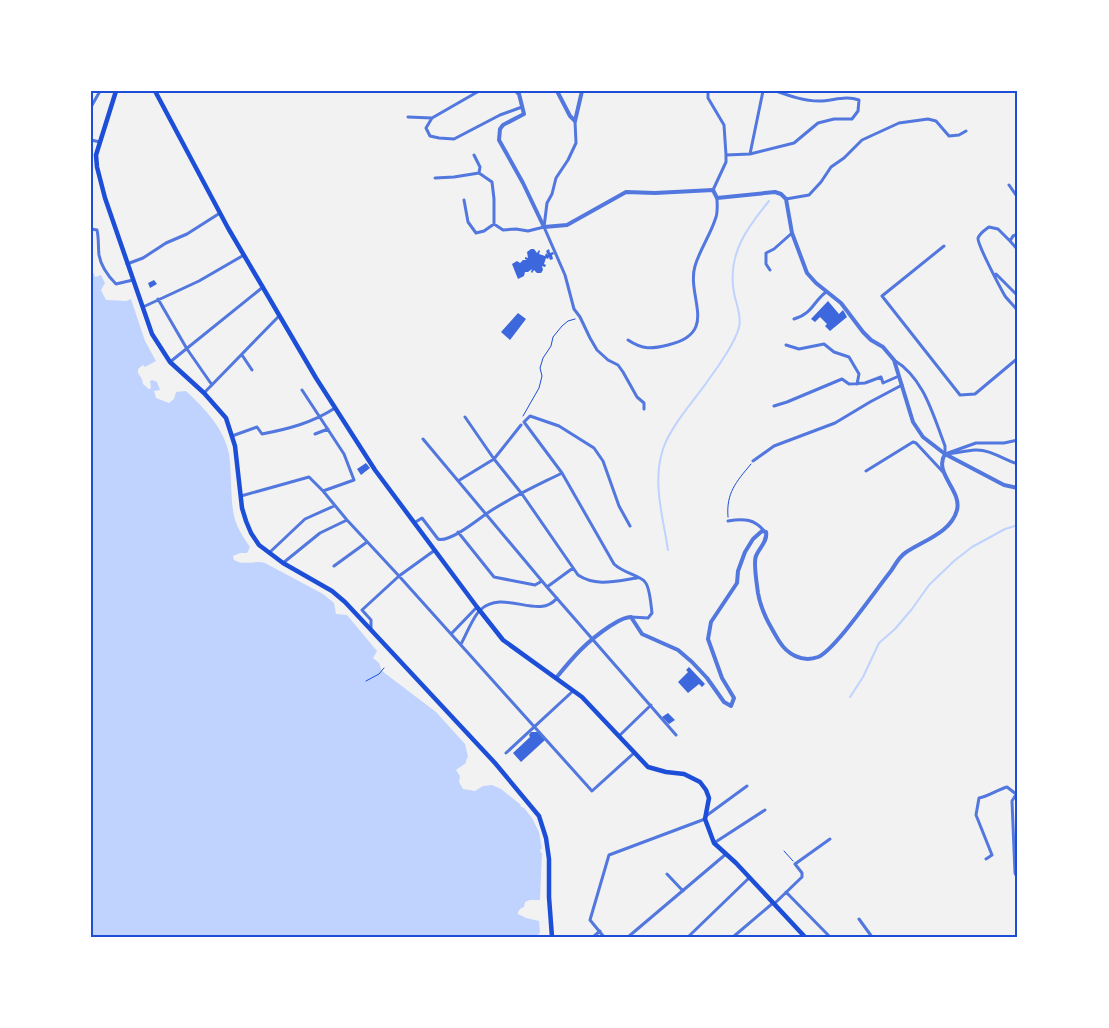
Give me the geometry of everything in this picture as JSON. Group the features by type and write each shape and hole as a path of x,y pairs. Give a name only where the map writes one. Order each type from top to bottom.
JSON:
{"main road":[{"path":"116,91 94,161 105,198 152,334 170,362 204,393 226,418 235,446 244,514 251,534 268,554 332,591 345,602 495,763 539,816 546,838 549,859 548,897 552,937"},
{"path":"155,91 220,214 335,408 375,470 478,609 503,640 573,691 648,767 684,774 704,786 709,798 706,817 714,843 804,937"}],"street":[{"path":"91,107 100,91"},
{"path":"479,91 432,118 426,128 430,136 454,138 500,115 522,107"},
{"path":"516,91 524,114 503,125 500,129 499,140 547,228 565,275 574,308 597,350 608,360 618,365 624,372 637,397 644,403 644,410"},
{"path":"557,91 575,122"},
{"path":"547,228 547,202 552,194 556,178 576,143 575,122 582,91"},
{"path":"708,91 708,98 724,125 726,155 726,162 713,190"},
{"path":"750,154 763,91"},
{"path":"726,155 750,154 794,143 818,123 834,119 852,119 858,111 858,100 851,97 816,101 792,97 776,91"},
{"path":"408,116 432,118"},
{"path":"786,199 809,195 831,167 844,158 862,140 899,123 936,121 950,136 959,135 966,131"},
{"path":"91,140 100,142"},
{"path":"474,155 480,167 479,173"},
{"path":"435,178 454,178 479,173 492,182 494,224"},
{"path":"1008,185 1018,198"},
{"path":"494,224 503,230 516,229 528,231 567,225 626,192 655,193 713,190"},
{"path":"628,340 638,347 647,348 674,344 685,338 697,325 699,316 695,268 717,215 717,198 713,190"},
{"path":"717,198 775,192 781,194 786,199 792,233 807,273 826,292 841,303 871,340 883,347 894,360 905,367 925,393 945,446 946,454 943,458 943,472"},
{"path":"464,200 468,222 476,233 484,231 494,224"},
{"path":"128,264 143,258 166,243 187,234 220,214"},
{"path":"1018,250 993,227 989,227 980,235 978,244 1000,287 1018,311"},
{"path":"91,229 97,230 99,257 111,279 116,284 133,280"},
{"path":"770,270 766,264 766,253 774,249 792,233"},
{"path":"1010,241 1013,236 1018,234"},
{"path":"944,246 882,296 960,395 975,394 1018,358"},
{"path":"142,307 199,280 244,255"},
{"path":"994,272 1018,296"},
{"path":"170,362 263,287"},
{"path":"794,319 810,311 817,299 826,292"},
{"path":"158,299 187,349 212,385"},
{"path":"204,393 279,316"},
{"path":"786,345 799,349 824,344 834,352 849,357 859,374 857,384"},
{"path":"242,355 252,370"},
{"path":"894,360 913,422 919,432 930,443 946,454 1004,485 1018,488"},
{"path":"774,406 842,379 849,384 857,384 881,377 883,382 899,376"},
{"path":"753,461 774,446 835,423 902,385"},
{"path":"302,390 344,454 354,480 323,491"},
{"path":"232,436 257,427 262,434 293,428 319,418 335,408"},
{"path":"556,678 579,650 592,638 624,618 648,618 652,614 647,584 644,580 619,570 614,564 562,473 524,422 530,416 570,432 594,448 603,461 619,506 630,526"},
{"path":"465,417 494,459 522,494 578,575 586,580 595,582 637,578"},
{"path":"458,481 494,459 521,426"},
{"path":"315,434 328,429"},
{"path":"423,439 547,587 676,735"},
{"path":"946,454 976,443 1004,443 1018,440"},
{"path":"728,521 752,520 760,524 766,532 766,539 754,558 761,608 783,647 794,657 808,659 819,657 852,622 904,554 934,535 952,520 957,509 956,499 943,472 916,443 913,442 866,471"},
{"path":"946,454 976,450 988,452 1018,464"},
{"path":"414,523 422,518 438,539 441,540 562,473"},
{"path":"241,496 309,477 592,791 634,753"},
{"path":"268,554 305,519 334,506"},
{"path":"283,563 320,533 347,520"},
{"path":"458,532 494,577 535,585 542,581"},
{"path":"631,617 642,634 678,650 692,662 707,678 724,702 731,706 734,698 722,678 708,638 711,622 737,582 738,571 753,539 758,533 766,532"},
{"path":"334,566 367,542"},
{"path":"372,632 371,620 362,610 399,576 435,550"},
{"path":"547,587 572,568"},
{"path":"451,634 478,609 497,601 543,607 554,603 557,598"},
{"path":"461,644 478,609"},
{"path":"506,753 573,691"},
{"path":"619,736 650,705"},
{"path":"604,937 590,920 609,855 706,817 747,786"},
{"path":"986,859 992,855 976,815 979,798 1007,787 1017,793 1012,801 1015,873 1018,879"},
{"path":"714,843 765,810"},
{"path":"733,937 774,904 803,876 795,864 830,839"},
{"path":"628,937 726,854"},
{"path":"667,874 683,890"},
{"path":"688,937 749,878"},
{"path":"786,892 830,937"},
{"path":"859,919 872,937"},
{"path":"593,937 600,931"}],"path":[{"path":"524,422 522,419 540,388 542,376 540,368 543,358 551,346 553,337 568,321 580,317"},
{"path":"728,521 727,505 731,491 737,480 753,461"},
{"path":"366,681 379,674 384,668"},
{"path":"784,851 795,864"}],"water":[{"path":"91,268 95,277 101,275 105,283 101,290 106,300 126,301 131,299 145,341 156,361 145,367 143,365 138,369 143,384 149,389 151,388 150,381 157,382 160,390 154,391 156,398 169,403 174,399 176,392 186,391 206,412 223,436 229,454 234,516 250,547 247,553 233,556 234,560 241,563 265,563 323,594 334,603 336,614 347,615 377,651 373,658 379,663 382,671 436,712 465,744 468,757 466,763 456,770 460,776 459,782 463,789 475,791 483,786 492,785 501,789 521,805 532,818 539,832 542,849 540,849 542,853 540,900 525,902 524,907 520,909 518,914 539,921 540,932 537,937 91,937"}],"building":[{"path":"534,249 537,253 539,250 539,254 545,256 546,253 548,255 546,251 549,249 550,253 553,252 554,254 552,255 553,259 546,258 544,264 546,265 545,267 542,266 543,270 541,273 537,273 534,270 532,273 532,269 525,272 524,276 518,279 512,264 517,261 520,263 523,260 527,260 525,257 528,258 527,252"},
{"path":"154,280 157,284 150,288 148,283"},
{"path":"828,301 839,314 843,310 847,317 830,331 825,326 827,324 820,317 815,322 811,319"},
{"path":"518,313 526,319 510,340 501,332"},
{"path":"366,463 370,468 361,475 357,469"},
{"path":"689,667 705,684 702,687 699,684 688,693 678,682 688,672 686,670"},
{"path":"668,713 675,720 669,724 662,717"},
{"path":"531,732 538,732 545,740 521,762 513,753 530,737"}],"waterway":[{"path":"668,550 658,487 658,474 663,449 684,413 722,361 737,333 740,319 734,293 733,267 740,243 769,201"},
{"path":"850,697 863,677 879,643 895,629 929,585 972,547 1005,529 1018,525"}]}
